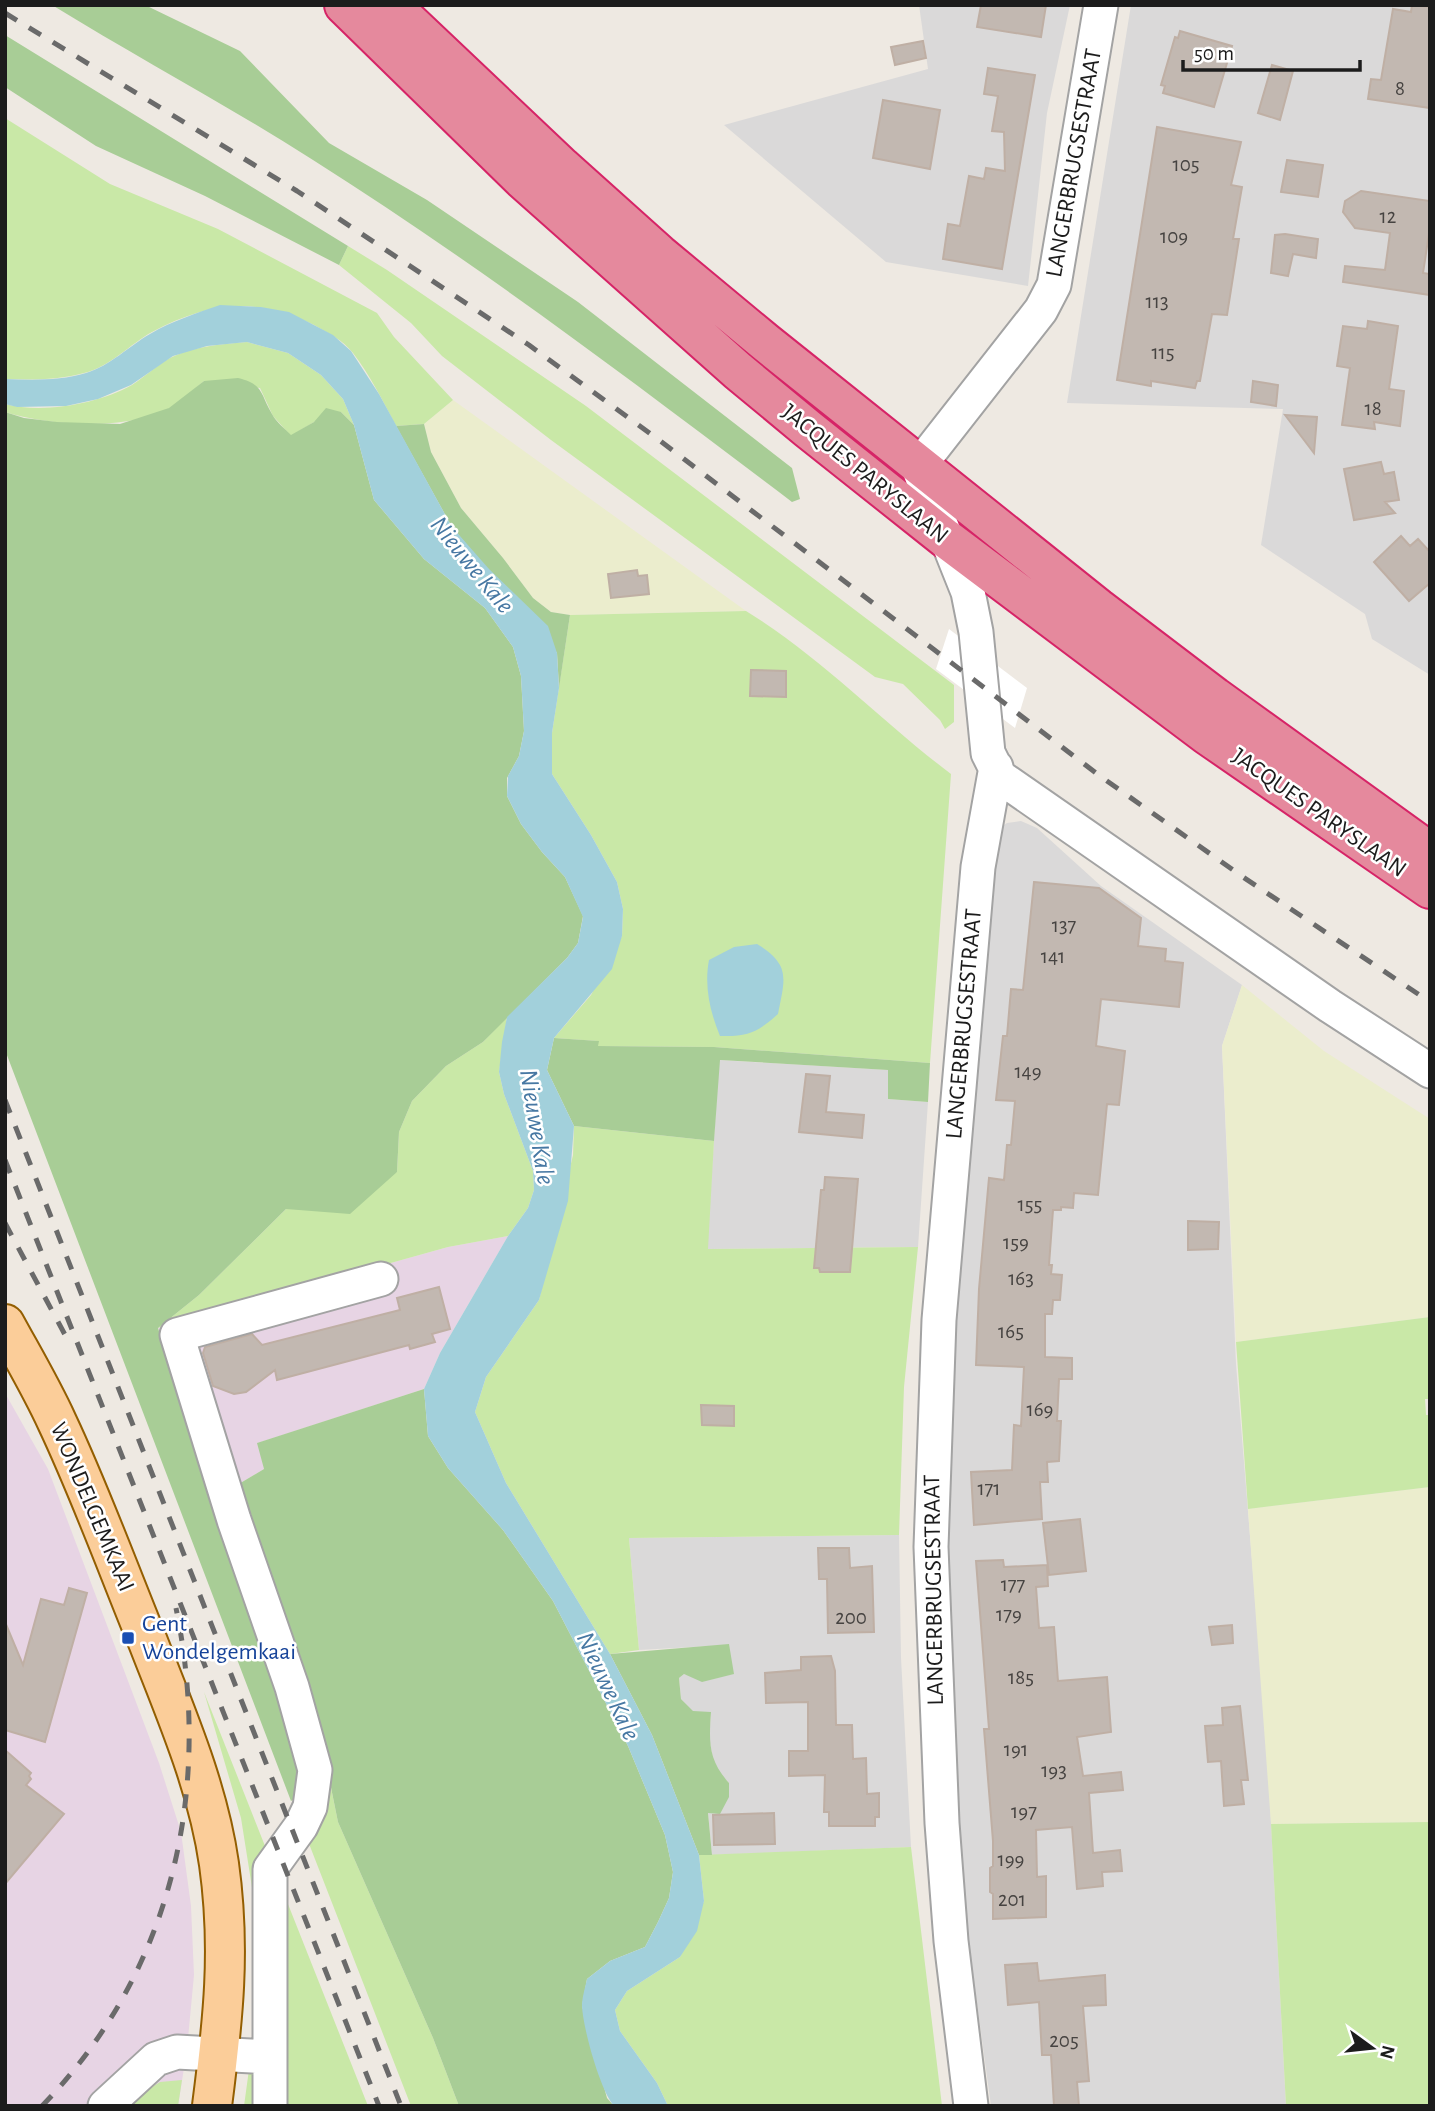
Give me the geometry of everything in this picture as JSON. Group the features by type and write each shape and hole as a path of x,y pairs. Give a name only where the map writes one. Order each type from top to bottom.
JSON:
{"highway":[{"name":"JACQUES PARYSLAAN","path":"344,5 522,179 738,370 945,538 1208,736 1430,889"},
{"name":"JACQUES PARYSLAAN","path":"391,5 562,167 659,254 918,467 1215,697 1430,852"}],"main road":[{"name":"WONDELGEMKAAI","path":"5,1324 57,1421 88,1491 171,1703 204,1796 219,1863 226,1944 226,1977 212,2106"}],"street":[{"name":"LANGERBRUGSESTRAAT","path":"971,2106 951,1941 942,1824 931,1547 933,1429 942,1282 978,867 996,767 988,753 976,632 968,592 918,467 1041,310 1054,285 1101,5"},
{"path":"976,632 981,611 990,601 1023,597"},
{"path":"996,767 1000,777 1330,1006 1430,1071"},
{"path":"270,2106 270,1869 301,1826 310,1807 315,1770 292,1687 234,1521 177,1335 380,1279"},
{"path":"105,2106 156,2059 177,2052 270,2057"}],"shaded area":[{"path":"919,5 1070,5 1047,113 1028,286 886,262 724,125 928,69"},
{"path":"1131,5 1430,5 1430,675 1372,639 1365,614 1261,545 1283,409 1067,403"},
{"path":"1021,821 1037,828 1101,886 1242,985 1222,1046 1236,1364 1267,1745 1286,2106 991,2106 953,1828 943,1506 962,1191 998,829 1007,823"},
{"path":"719,1060 889,1070 888,1099 928,1102 918,1247 707,1249"},
{"path":"508,1236 440,1353 424,1389 258,1443 264,1469 213,1496 158,1328 448,1247"},
{"path":"5,1393 48,1469 159,1763 181,1832 191,1906 194,1975 178,2106 5,2106"},
{"path":"899,1535 901,1658 911,1847 712,1855 708,1813 729,1783 715,1768 709,1738 711,1712 693,1712 681,1699 679,1678 684,1674 694,1677 729,1645 639,1650 629,1538"}],"green space":[{"path":"52,5 145,5 240,51 329,143 427,200 578,302 792,468 800,499 792,502 556,326 375,200 248,120"},
{"path":"5,35 348,246 339,265 205,196 96,146 5,87"},
{"path":"5,118 110,184 218,229 377,313 394,337 453,400 424,424 396,426 365,370 345,344 293,316 272,310 233,306 193,314 173,322 152,332 102,366 84,373 45,379 5,379"},
{"path":"348,246 586,406 954,685 954,722 945,729 940,720 903,684 875,677 551,440 442,356 411,323 339,265"},
{"path":"247,342 288,353 321,375 343,399 354,425 341,412 314,422 291,436 273,416 260,388 204,381 170,408 133,420 65,423 5,412 5,404 36,408 87,402 132,385 181,353 209,346"},
{"path":"238,378 257,387 278,423 291,435 314,422 326,408 341,412 354,425 374,500 424,559 485,608 513,647 521,676 524,731 519,756 507,778 507,796 521,824 565,877 583,916 578,943 567,958 483,1042 446,1066 412,1101 399,1132 397,1172 350,1214 286,1209 199,1295 158,1328 194,1441 301,1746 297,1797 291,1801 5,1050 5,412 24,418 57,422 120,424 169,408 204,381"},
{"path":"453,400 746,611 570,615 551,612 533,598 461,508 431,452 424,424"},
{"path":"424,424 431,452 461,508 533,598 551,612 570,615 559,688 557,653 452,527 396,426"},
{"path":"746,611 800,648 951,774 930,1063 714,1047 598,1046 598,1041 554,1038 591,995 622,936 623,909 617,882 552,774 552,733 570,615"},
{"path":"1242,985 1324,1051 1430,1119 1430,1317 1236,1342 1222,1046"},
{"path":"507,1017 499,1072 504,1094 533,1171 534,1190 528,1208 508,1236 448,1247 158,1328 199,1295 286,1209 397,1172 399,1132 412,1101 446,1066 483,1042"},
{"path":"554,1038 599,1041 598,1046 714,1047 930,1063 928,1102 888,1099 888,1070 720,1060 714,1141 574,1126 547,1070"},
{"path":"574,1126 714,1141 708,1249 918,1247 904,1387 899,1535 629,1538 639,1650 610,1654 506,1483 475,1412 486,1377 539,1300 573,1155"},
{"path":"1430,1317 1430,1399 1425,1399 1426,1415 1430,1415 1430,1487 1248,1509 1236,1342"},
{"path":"424,1389 428,1436 448,1468 503,1530 553,1601 628,1746 665,1835 673,1872 669,1898 645,1947 610,1961 587,1979 582,2006 607,2098 614,2106 459,2106 433,2038 338,1822 322,1743 232,1488 264,1469 257,1443"},
{"path":"1430,1487 1430,1822 1271,1824 1248,1509"},
{"path":"729,1644 734,1674 702,1682 684,1674 679,1678 681,1699 693,1711 711,1712 711,1750 717,1766 729,1783 729,1797 720,1814 708,1813 712,1855 699,1855 652,1735 610,1654"},
{"path":"204,1692 368,2106 244,2106 254,2033 254,1900 241,1818"},
{"path":"331,1788 338,1822 433,2038 459,2106 411,2106 306,1836 323,1813"},
{"path":"1430,1822 1430,2106 1286,2106 1271,1824"},
{"path":"911,1847 942,2106 668,2106 657,2083 620,2031 615,2010 627,1991 680,1957 704,1901 699,1855"},
{"path":"182,2080 178,2106 121,2106 160,2082"}],"water":[{"name":"Nieuwe Kale","path":"220,305 261,307 289,312 333,335 351,351 379,394 452,527 489,569 548,626 557,653 559,688 552,733 552,774 617,882 623,909 622,936 612,969 554,1038 547,1070 574,1126 568,1201 539,1300 486,1377 475,1412 506,1483 610,1654 652,1735 699,1855 704,1901 697,1931 680,1957 627,1991 615,2010 620,2031 657,2083 668,2106 614,2106 603,2087 593,2058 582,2006 587,1979 610,1961 645,1947 658,1922 669,1898 673,1872 665,1835 628,1746 553,1601 503,1530 448,1468 428,1436 424,1389 440,1353 508,1236 528,1208 534,1190 533,1171 504,1094 499,1072 507,1017 567,958 578,943 583,917 565,877 521,824 507,796 508,776 519,756 524,731 521,676 513,647 485,608 424,559 374,500 354,425 343,399 321,375 288,353 247,342 207,346 173,356 131,385 98,399 66,406 17,407 5,404 5,379 56,379 86,373 103,366 158,329"},
{"path":"757,944 776,959 783,973 778,1014 752,1032 738,1036 720,1036 709,999 709,960 734,947"}],"pier":[{"path":"949,629 1027,688 1015,728 936,669"}],"building":[{"path":"981,5 1046,5 1041,37 977,27"},
{"path":"1412,5 1430,7 1430,108 1368,99 1371,79 1381,80 1393,9 1411,12"},
{"path":"1180,31 1232,46 1214,107 1163,93 1165,86 1161,85 1175,37 1178,38"},
{"path":"923,41 926,58 895,65 891,47"},
{"path":"1272,65 1293,71 1280,120 1258,113"},
{"path":"988,68 1035,75 1002,269 943,259 948,224 960,226 969,176 984,179 986,168 1005,171 1004,132 992,131 998,96 984,94"},
{"path":"883,100 940,110 930,169 873,158"},
{"path":"1157,127 1241,142 1231,185 1242,187 1233,239 1239,239 1227,315 1212,314 1200,381 1197,381 1195,388 1151,381 1151,386 1117,380"},
{"path":"1287,160 1323,165 1318,197 1281,192"},
{"path":"1361,191 1430,201 1430,227 1423,273 1430,274 1430,295 1343,282 1345,266 1385,270 1390,233 1355,228 1343,212 1345,201"},
{"path":"1275,235 1318,239 1316,258 1293,254 1288,276 1271,273"},
{"path":"1368,321 1398,326 1389,389 1404,391 1400,426 1374,422 1375,429 1342,425 1350,368 1337,366 1343,326 1367,329"},
{"path":"1253,381 1278,385 1276,406 1251,402"},
{"path":"1285,415 1317,417 1314,453"},
{"path":"1381,462 1384,474 1394,472 1399,500 1385,502 1395,513 1354,520 1344,469"},
{"path":"1401,536 1410,546 1418,539 1430,552 1430,583 1409,601 1374,562"},
{"path":"637,570 638,576 647,575 649,594 611,598 608,574"},
{"path":"751,670 786,671 786,697 750,696"},
{"path":"1034,882 1099,888 1141,918 1138,946 1166,949 1165,961 1183,963 1179,1007 1101,999 1096,1046 1125,1051 1119,1105 1107,1104 1098,1195 1074,1193 1073,1208 1061,1207 1061,1210 1053,1210 1049,1265 1052,1265 1051,1274 1062,1275 1060,1300 1053,1300 1052,1314 1045,1314 1045,1357 1072,1358 1072,1379 1059,1379 1059,1461 1047,1462 1048,1482 1040,1482 1042,1519 974,1525 971,1472 1012,1470 1014,1425 1021,1426 1024,1367 976,1365 979,1289 989,1178 1004,1180 1007,1145 1011,1145 1015,1101 996,1100 1003,1036 1007,1036 1011,989 1023,990"},
{"path":"806,1074 830,1076 826,1112 864,1115 862,1138 799,1132"},
{"path":"825,1177 858,1179 850,1272 820,1272 819,1268 814,1268 821,1190 824,1190"},
{"path":"1188,1221 1219,1222 1218,1249 1188,1250"},
{"path":"439,1287 450,1329 432,1334 435,1342 410,1349 409,1345 277,1380 275,1370 246,1392 234,1394 213,1386 203,1353 205,1347 252,1334 262,1345 400,1310 397,1298"},
{"path":"701,1405 734,1406 734,1426 702,1425"},
{"path":"1080,1519 1086,1571 1049,1575 1043,1523"},
{"path":"818,1548 849,1548 850,1568 872,1566 874,1632 828,1633 827,1579 819,1579"},
{"path":"1003,1560 1004,1567 1047,1565 1048,1586 1036,1587 1039,1628 1054,1627 1058,1681 1107,1677 1111,1732 1077,1737 1083,1776 1121,1772 1123,1790 1089,1793 1093,1853 1120,1850 1122,1871 1102,1872 1103,1886 1077,1889 1072,1827 1036,1830 1037,1877 1046,1876 1046,1917 993,1919 990,1868 993,1866 993,1841 984,1729 989,1729 976,1561"},
{"path":"69,1588 87,1593 45,1742 5,1730 5,1622 23,1665 41,1599 64,1605"},
{"path":"1232,1625 1233,1643 1212,1645 1209,1627"},
{"path":"831,1656 835,1671 836,1725 852,1725 853,1759 866,1758 867,1794 879,1793 879,1817 875,1817 875,1826 829,1826 829,1812 824,1812 825,1775 789,1776 789,1751 808,1751 808,1702 766,1703 765,1673 801,1670 801,1657"},
{"path":"1240,1706 1248,1780 1241,1780 1244,1804 1224,1806 1221,1761 1208,1762 1205,1726 1223,1725 1222,1708"},
{"path":"5,1750 31,1773 31,1779 26,1785 64,1814 5,1884"},
{"path":"774,1813 775,1844 714,1845 713,1815"},
{"path":"1037,1963 1039,1981 1105,1975 1106,2005 1083,2006 1089,2081 1077,2082 1079,2106 1054,2106 1051,2055 1042,2055 1039,2002 1008,2005 1005,1965"}],"railway":[{"path":"5,13 297,191 529,345 663,443 1100,776 1243,877 1430,1002"},
{"path":"5,1100 401,2106"},
{"path":"5,1160 379,2106"},
{"path":"5,1223 71,1346"},
{"path":"42,2106 87,2053 123,1997 152,1937 172,1874 184,1810 189,1743 186,1676 176,1608"}],"place":[{"name":"Gent Wondelgemkaai","path":"128,1638"}]}
